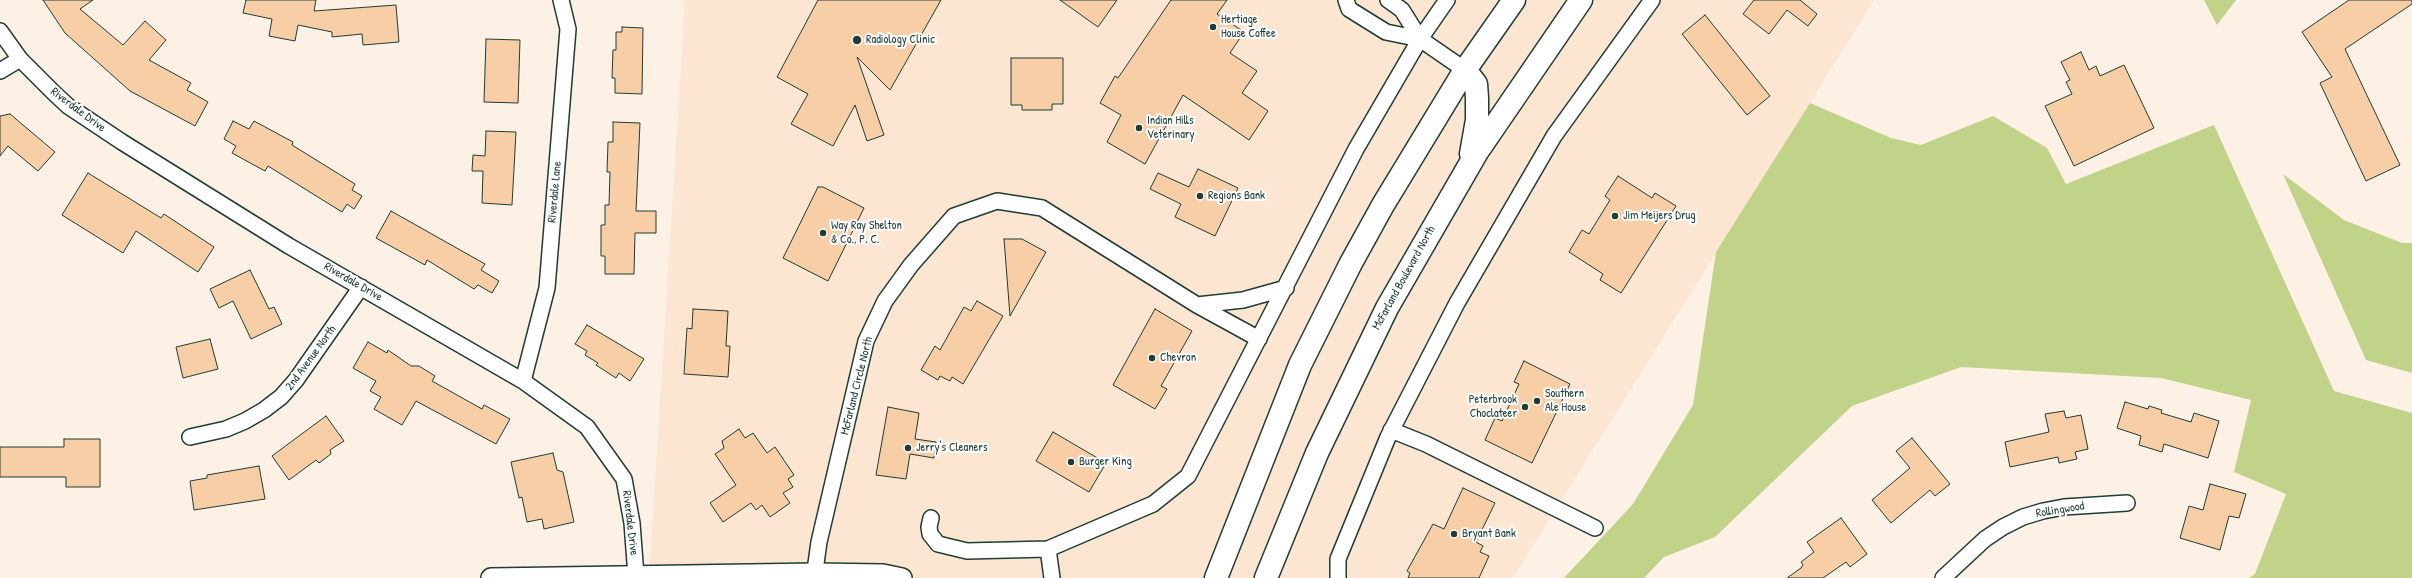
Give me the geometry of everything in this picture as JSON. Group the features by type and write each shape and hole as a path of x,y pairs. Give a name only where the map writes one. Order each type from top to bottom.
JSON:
{"highway":[{"path":"1216,578 1300,365 1383,204 1466,70 1514,0"},
{"name":"McFarland Boulevard North","path":"1266,578 1317,453 1363,356 1422,244 1469,165 1510,101 1581,0"},
{"path":"1466,70 1476,84 1477,98 1477,120 1469,165"}],"street":[{"name":"Riverdale Lane","path":"523,381 547,288 568,29 562,0"},
{"path":"1346,0 1349,9 1386,32 1420,39 1466,70"},
{"path":"1388,0 1402,10 1420,39"},
{"path":"931,518 929,527 930,534 938,544 967,551 1048,550 1153,504 1188,476 1260,339 1356,149 1420,39 1446,0"},
{"path":"1338,578 1338,559 1391,430 1457,303 1554,136 1652,0"},
{"name":"Riverdale Drive","path":"0,31 20,59 68,106 122,142 289,246 523,381 587,428 624,479 632,523 636,576"},
{"path":"0,71 20,59"},
{"name":"McFarland Circle North","path":"814,576 819,542 866,341 885,301 911,265 954,216 997,201 1042,208 1197,305 1260,339"},
{"name":"2nd Avenue North","path":"190,437 226,429 250,418 281,397 296,380 361,287"},
{"path":"1197,305 1243,300 1286,288"},
{"path":"1391,430 1426,444 1595,528"},
{"name":"Rollingwood","path":"1943,578 1985,540 2003,527 2023,517 2064,507 2127,503"},
{"path":"1048,550 1052,578"},
{"path":"492,578 814,576 883,574 902,578"}],"shaded area":[{"path":"685,0 1874,0 1513,578 649,578"}],"green space":[{"path":"2204,0 2236,0 2217,25"},
{"path":"1810,103 1891,138 1921,145 1993,116 2047,148 2066,184 2214,125 2334,391 2412,413 2412,578 2249,578 2255,574 2286,494 2234,472 2251,400 2161,378 1961,367 1852,406 1715,537 1664,557 1644,578 1564,578 1633,504 1693,405 1716,252"},
{"path":"2283,174 2344,220 2402,243 2412,243 2412,373 2366,360"}],"building":[{"path":"43,0 93,0 80,9 123,45 145,21 166,40 149,60 191,83 187,90 208,102 195,126 130,91 65,33"},
{"path":"246,0 316,0 314,11 396,5 399,42 363,45 362,34 332,37 332,32 298,25 295,41 269,36 272,19 243,13"},
{"name":"Radiology Clinic","path":"818,0 941,0 890,90 857,57 884,135 867,141 855,105 833,146 791,124 808,94 777,77"},
{"path":"1060,0 1117,0 1098,27"},
{"path":"1171,0 1227,0 1217,14 1244,32 1230,53 1257,71 1242,93 1268,111 1249,140 1183,95 1145,164 1107,142 1121,115 1100,103 1115,76 1118,78"},
{"path":"1754,0 1800,0 1817,14 1808,26 1787,10 1769,34 1743,14"},
{"path":"2349,0 2412,0 2412,4 2345,49 2400,165 2366,181 2320,83 2332,77 2302,32"},
{"path":"1705,15 1770,96 1747,115 1682,34"},
{"path":"622,27 643,28 642,94 615,93 615,78 612,78 613,50 616,50 616,32 622,32"},
{"path":"486,39 520,40 518,103 484,102"},
{"path":"2081,52 2089,70 2096,66 2100,76 2124,65 2154,128 2074,166 2045,106 2072,94 2066,82 2070,80 2061,62"},
{"path":"1011,58 1063,58 1063,104 1052,104 1052,110 1022,110 1022,105 1011,105"},
{"path":"10,114 55,152 38,171 8,146 0,156 0,116"},
{"path":"233,121 249,129 254,121 293,142 292,145 355,184 352,190 362,196 354,209 347,204 342,212 268,166 265,171 232,153 236,146 224,139"},
{"path":"613,122 640,123 636,211 656,211 656,233 635,233 634,274 605,274 605,256 601,256 601,225 605,225 605,205 609,205 610,172 607,172 608,142 613,142"},
{"path":"486,131 516,132 512,205 482,203 483,171 472,171 473,155 485,156"},
{"name":"Regions Bank","path":"1198,169 1238,188 1215,236 1175,217 1181,204 1150,189 1158,173 1189,187"},
{"path":"88,173 161,218 164,214 214,247 198,272 136,231 123,253 62,215"},
{"path":"1618,176 1652,198 1655,193 1676,206 1621,293 1600,280 1603,274 1569,252 1582,230 1589,234 1610,200 1605,196"},
{"name":"Way Ray Shelton & Co., P. C.","path":"818,187 823,187 864,208 828,281 783,258"},
{"path":"391,211 485,264 481,270 499,281 492,293 478,285 474,289 427,260 425,265 376,238"},
{"path":"1004,239 1022,239 1046,252 1010,316"},
{"path":"250,270 269,309 274,307 282,324 251,339 233,301 219,308 210,289"},
{"path":"977,301 1003,316 963,384 952,377 950,381 940,376 938,380 921,370 935,346 940,350 964,307 971,311"},
{"path":"693,309 728,311 726,346 730,346 728,377 684,374 687,328 692,329"},
{"name":"Chevron","path":"1155,309 1192,331 1161,386 1167,389 1155,409 1113,385"},
{"path":"587,325 644,359 630,381 619,373 616,378 596,365 598,363 585,355 587,351 575,344"},
{"path":"210,339 218,369 183,378 176,347"},
{"path":"368,342 387,353 388,350 411,366 419,366 435,376 432,381 482,409 484,405 510,419 496,444 416,401 402,425 374,409 381,397 370,391 376,381 353,368"},
{"name":"Southern Ale House","path":"1524,361 1570,384 1532,463 1485,440 1495,418 1502,421 1519,384 1514,382"},
{"path":"2125,402 2148,409 2149,406 2162,410 2161,413 2191,422 2194,413 2219,421 2208,458 2164,444 2162,452 2139,445 2141,436 2117,428"},
{"name":"Jerry's Cleaners","path":"888,407 919,413 915,439 936,442 934,458 910,454 906,479 876,475"},
{"path":"2064,411 2066,418 2081,415 2088,449 2075,452 2077,459 2059,463 2058,457 2010,467 2005,442 2049,432 2045,414"},
{"path":"326,416 344,441 330,450 331,454 319,463 316,460 289,480 272,456"},
{"path":"739,429 745,438 753,433 767,453 775,447 794,475 788,479 793,487 783,493 790,503 770,517 762,505 756,510 751,503 723,522 710,503 736,485 715,454 724,448 722,441"},
{"name":"Burger King","path":"1053,432 1106,463 1089,492 1036,461"},
{"path":"1912,438 1950,484 1935,496 1930,490 1891,523 1872,500 1910,468 1896,451"},
{"path":"64,439 100,439 100,487 66,487 66,477 0,477 0,447 64,447"},
{"path":"553,453 557,470 563,472 574,522 544,529 542,519 527,522 522,497 519,498 511,462"},
{"path":"259,466 265,499 194,510 190,481 207,478 207,475"},
{"path":"2210,484 2246,494 2239,518 2229,516 2220,550 2180,538 2189,506 2203,510"},
{"name":"Bryant Bank","path":"1463,488 1495,503 1476,542 1483,546 1480,552 1489,556 1479,578 1408,578 1410,573 1407,571 1433,524 1444,529"},
{"path":"1841,518 1867,554 1850,567 1846,562 1823,578 1787,578 1801,568 1803,565 1801,562 1814,552 1807,542"}],"place":[{"name":"Hertiage House Coffee","path":"1213,27"},
{"name":"Radiology Clinic","path":"857,40"},
{"name":"Indian Hills Veterinary","path":"1139,128"},
{"name":"Regions Bank","path":"1200,196"},
{"name":"Jim Meijers Drug","path":"1615,216"},
{"name":"Way Ray Shelton & Co., P. C.","path":"823,233"},
{"name":"Chevron","path":"1152,358"},
{"name":"Southern Ale House","path":"1537,401"},
{"name":"Peterbrook Choclateer","path":"1525,407"},
{"name":"Jerry's Cleaners","path":"908,448"},
{"name":"Burger King","path":"1071,462"},
{"name":"Bryant Bank","path":"1454,534"}]}
